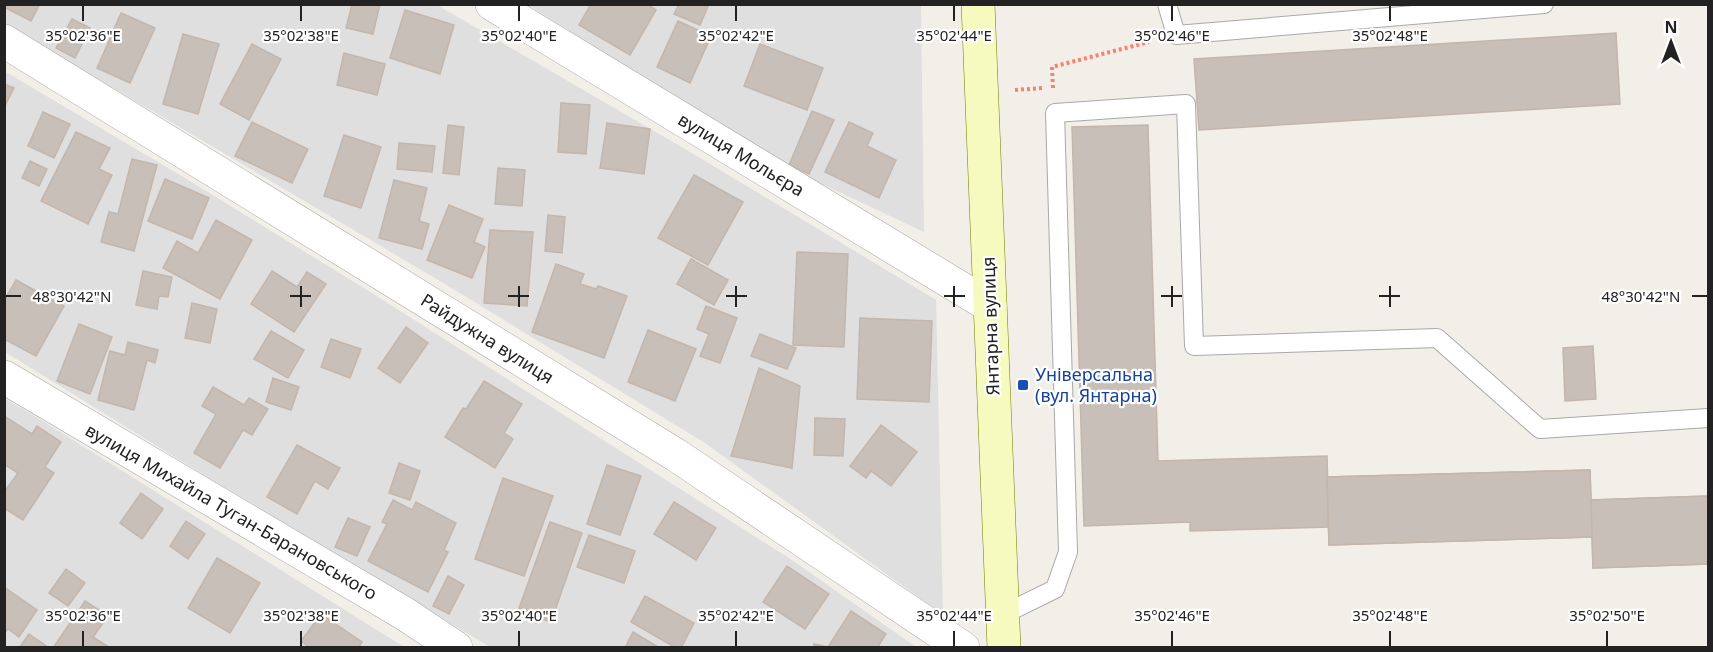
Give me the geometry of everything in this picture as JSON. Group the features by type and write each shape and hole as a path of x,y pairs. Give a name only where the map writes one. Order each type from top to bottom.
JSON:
{"main road":[{"name":"Янтарна вулиця","path":"978,4 1004,648"}],"street":[{"name":"вулиця Мольєра","path":"492,4 990,306"},
{"name":"Райдужна вулиця","path":"4,41 676,455 963,648"},
{"name":"вулиця Михайла Туган-Барановського","path":"4,377 405,614 456,648"}],"lane":[{"path":"1167,4 1176,35 1544,4"},
{"path":"1002,615 1056,589 1068,552 1055,113 1186,104 1194,346 1437,338 1540,429 1708,418"}],"path":[{"path":"1055,113 1052,67 1176,35"},
{"path":"1015,90 1053,88"}],"shaded area":[{"path":"5,4 437,5 692,153 936,300 943,615 705,443 450,287 5,24"},
{"path":"528,5 921,5 924,232 784,166"},
{"path":"4,71 185,178 367,290 792,560 916,647 490,647 5,352"},
{"path":"4,398 33,415 404,647 5,647"}],"building":[{"path":"4,4 40,4 31,21 4,7"},
{"path":"352,4 380,4 373,34 346,28"},
{"path":"591,4 647,4 656,10 630,55 579,25"},
{"path":"679,4 709,4 700,25 674,14"},
{"path":"405,10 454,25 440,74 390,58"},
{"path":"121,13 155,28 130,83 97,68"},
{"path":"72,19 90,28 75,58 56,48"},
{"path":"678,21 711,36 690,83 657,67"},
{"path":"1616,33 1620,104 1199,130 1194,59"},
{"path":"183,34 219,44 198,114 163,104"},
{"path":"252,44 281,59 249,120 220,104"},
{"path":"760,44 823,68 807,110 744,86"},
{"path":"344,53 385,64 377,95 337,85"},
{"path":"4,84 14,88 4,108"},
{"path":"561,103 590,105 586,154 558,152"},
{"path":"812,111 834,120 809,174 789,165"},
{"path":"43,112 70,124 54,158 28,146"},
{"path":"252,122 308,149 292,183 235,156"},
{"path":"849,122 873,133 867,146 896,160 879,198 825,172"},
{"path":"607,123 650,129 644,174 600,168"},
{"path":"448,125 464,127 459,175 443,173"},
{"path":"1148,125 1158,461 1327,456 1329,527 1190,531 1190,522 1084,526 1072,127"},
{"path":"76,132 110,148 99,169 112,175 88,224 41,201"},
{"path":"344,135 381,147 361,208 324,196"},
{"path":"399,143 435,146 432,172 397,169"},
{"path":"132,159 157,165 134,251 101,242 109,212 118,214"},
{"path":"30,161 47,169 39,186 22,178"},
{"path":"498,168 525,170 522,206 495,204"},
{"path":"694,175 743,202 708,265 658,238"},
{"path":"165,179 209,198 192,239 148,221"},
{"path":"394,180 427,188 419,221 429,224 422,249 379,238"},
{"path":"449,205 483,219 474,242 485,247 472,278 427,260"},
{"path":"548,215 565,217 562,253 545,251"},
{"path":"216,220 252,240 220,299 163,268 177,241 198,253"},
{"path":"490,230 533,232 527,306 484,303"},
{"path":"797,252 848,254 844,347 793,345"},
{"path":"691,259 728,280 714,305 677,284"},
{"path":"556,264 584,274 580,284 596,289 598,286 627,296 604,358 532,332"},
{"path":"143,271 172,277 168,297 159,296 157,309 136,305"},
{"path":"272,271 297,287 307,272 326,284 294,332 251,304"},
{"path":"16,280 64,306 36,356 4,339 4,301"},
{"path":"192,303 217,309 210,343 185,338"},
{"path":"706,306 737,318 720,363 700,356 709,334 697,329"},
{"path":"860,318 932,321 929,402 857,399"},
{"path":"79,324 112,337 90,394 57,381"},
{"path":"406,327 428,343 400,383 378,368"},
{"path":"648,330 696,349 675,401 628,382"},
{"path":"271,331 304,350 288,378 254,359"},
{"path":"760,334 796,348 787,369 751,356"},
{"path":"331,339 361,349 350,378 321,367"},
{"path":"128,342 158,350 155,363 147,360 134,410 98,400 110,351 125,355"},
{"path":"1593,346 1596,399 1565,401 1563,348"},
{"path":"759,368 800,386 792,468 731,456"},
{"path":"273,378 299,387 291,410 266,402"},
{"path":"484,381 522,404 504,433 513,439 495,468 445,437 463,408 466,409"},
{"path":"213,387 244,405 249,398 268,409 252,435 243,430 220,468 194,453 216,414 202,406"},
{"path":"4,416 32,434 37,426 61,442 45,467 54,473 23,520 4,508 4,492 18,473 4,464"},
{"path":"815,418 845,419 843,456 814,455"},
{"path":"881,425 917,452 891,486 871,471 866,478 850,466"},
{"path":"297,445 340,468 328,489 315,481 297,514 267,497"},
{"path":"399,463 420,471 410,500 389,493"},
{"path":"607,465 641,476 620,535 587,524"},
{"path":"1590,470 1592,537 1329,545 1327,477"},
{"path":"1590,470 1591,500 1708,496 1708,564 1593,568 1592,537 1329,545 1327,477"},
{"path":"503,478 553,496 524,576 475,559"},
{"path":"141,493 163,509 142,539 120,523"},
{"path":"1708,496 1708,564 1593,568 1591,500"},
{"path":"393,500 412,510 416,502 456,523 444,550 448,552 428,592 368,561 387,524 382,522"},
{"path":"674,502 716,528 696,560 654,534"},
{"path":"348,518 370,527 357,556 335,547"},
{"path":"186,521 205,534 188,559 170,546"},
{"path":"550,522 582,533 551,622 518,611"},
{"path":"589,535 635,551 624,583 577,567"},
{"path":"217,558 260,583 230,633 188,608"},
{"path":"787,566 829,594 805,629 763,602"},
{"path":"66,569 85,583 68,606 49,593"},
{"path":"448,576 464,585 449,614 433,606"},
{"path":"4,587 37,610 19,637 8,629 4,634"},
{"path":"645,596 694,623 681,648 676,648 631,622"},
{"path":"85,601 108,616 93,637 107,646 105,648 53,648"},
{"path":"851,611 886,634 877,648 813,648 814,644 828,647"},
{"path":"321,614 362,642 358,648 310,648 301,641"},
{"path":"633,632 660,648 625,648"},
{"path":"29,634 48,647 19,648"}],"place":[{"name":"Універсальна (вул. Янтарна)","path":"1023,385"}]}
